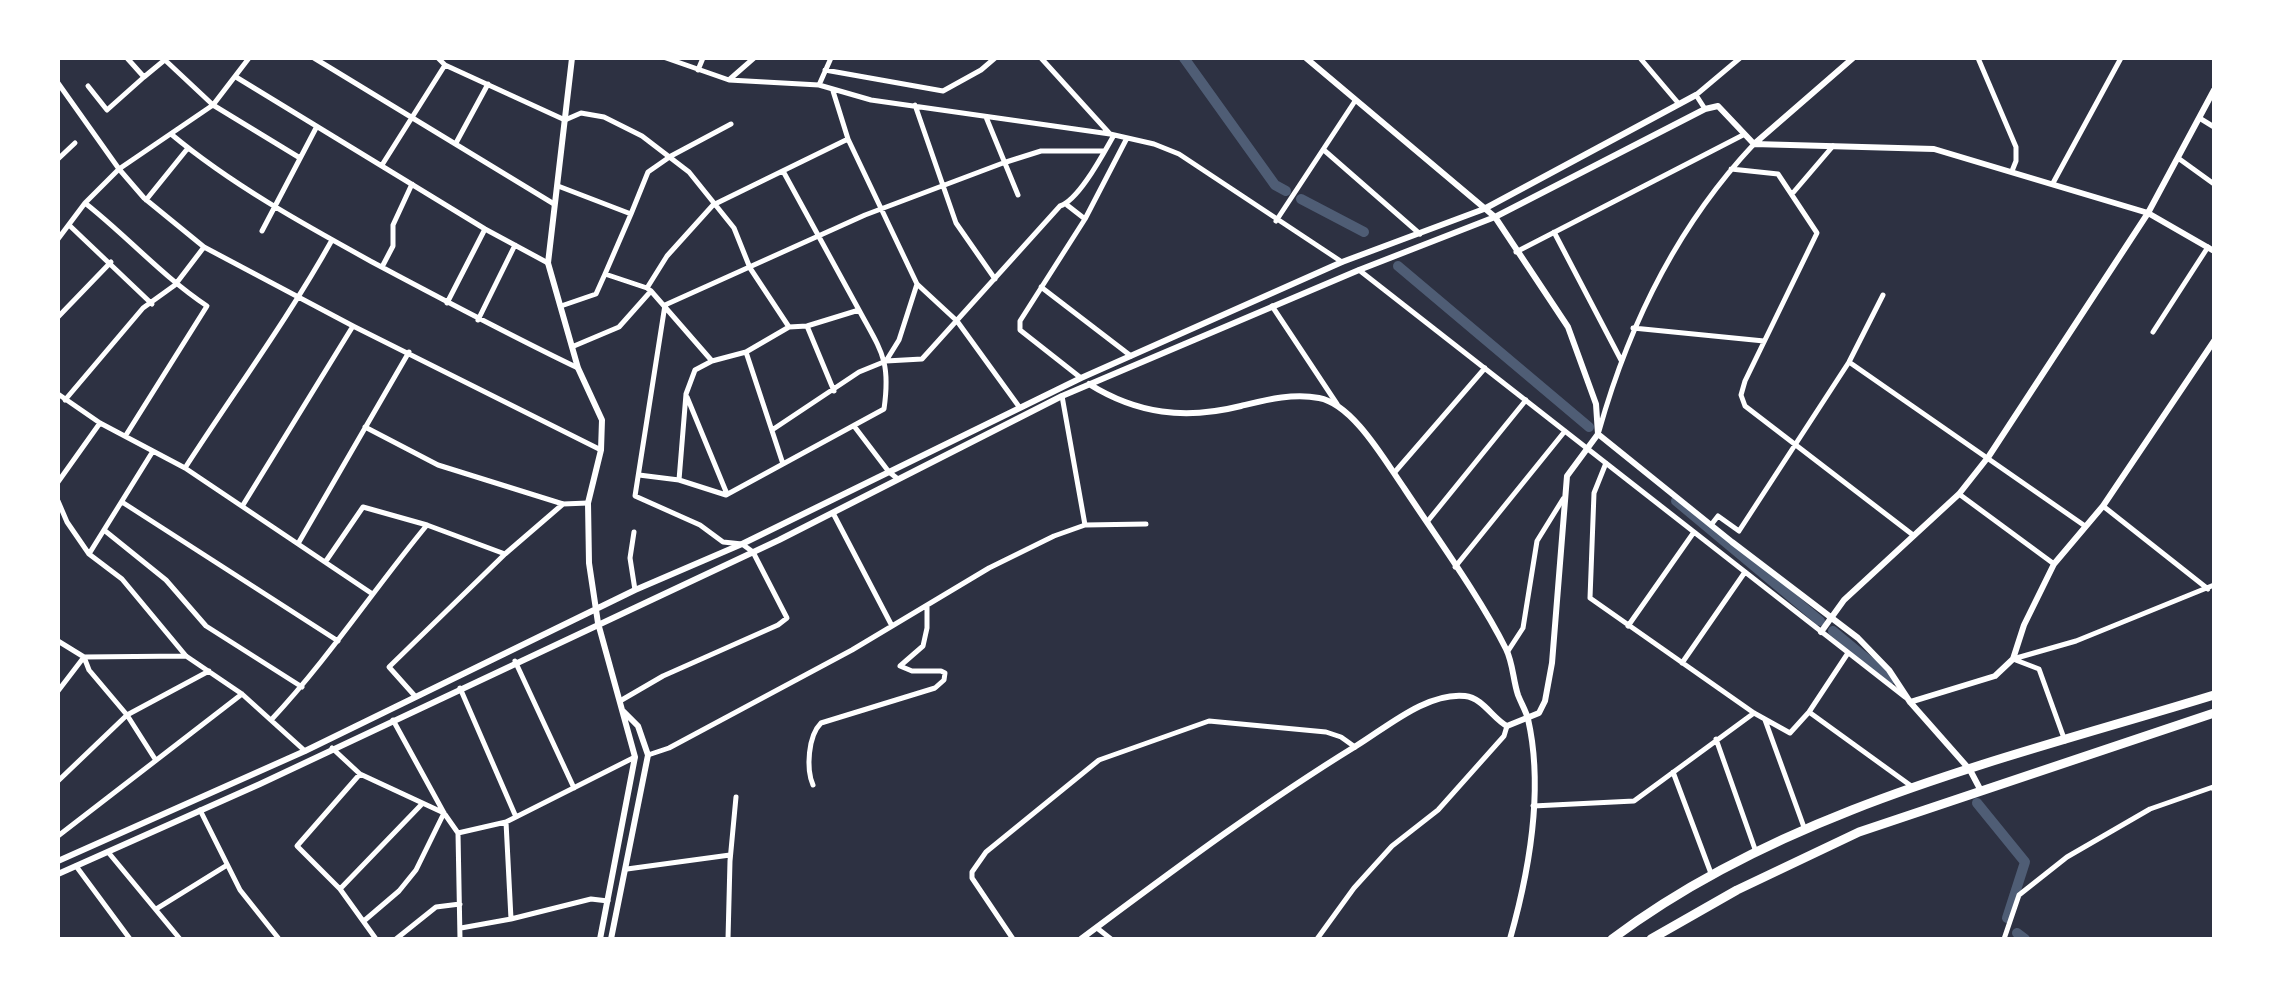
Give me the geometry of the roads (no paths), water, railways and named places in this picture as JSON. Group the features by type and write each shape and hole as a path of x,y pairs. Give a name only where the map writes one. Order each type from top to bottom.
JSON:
{"highway":[{"path":"1612,939 1641,917 1712,876 1805,830 1970,770 2214,695"},
{"path":"1651,939 1737,890 1859,832 1980,789 2214,713"}],"street":[{"path":"127,58 144,77"},
{"path":"58,239 85,203 119,169 213,105 249,58"},
{"path":"314,58 554,204"},
{"path":"439,58 445,65 565,120 582,113 604,117 642,136 671,156 689,172 734,228 750,268 789,327"},
{"path":"572,58 548,262 574,346 578,368 602,420 601,450 588,503 589,563 598,623 635,757 600,939"},
{"path":"666,58 729,80 819,85 871,100 915,104 1112,135 1179,154 1276,221 1359,270 1910,702"},
{"path":"698,69 703,58"},
{"path":"729,80 754,58"},
{"path":"819,85 831,58"},
{"path":"825,70 943,91 981,70 995,58"},
{"path":"1041,58 1112,135"},
{"path":"1306,58 1495,217 1568,327 1596,404 1598,434 1832,617 1889,670 1910,702 1970,770 1980,789"},
{"path":"1640,58 1679,104"},
{"path":"58,861 305,751 414,695 635,590 742,544 1081,378 1342,262 1484,209 1696,95 1740,58"},
{"path":"1507,726 1539,713 1545,701 1552,663 1563,499 1567,476 1598,434 1621,360 1652,288 1731,169 1754,144 1853,58"},
{"path":"1978,58 2016,147 2016,161 2011,171"},
{"path":"2053,183 2121,58"},
{"path":"88,86 107,110 166,59 213,105 300,158"},
{"path":"382,165 445,65"},
{"path":"236,77 485,229 548,262"},
{"path":"58,83 119,169 146,200 204,247 299,299 601,450"},
{"path":"456,144 488,84"},
{"path":"1821,632 1844,600 1959,494 1989,456 2148,213 2201,119 2214,90"},
{"path":"833,91 848,139 917,284 957,321 1020,408"},
{"path":"1696,95 1705,109"},
{"path":"1276,221 1325,151 1355,101"},
{"path":"915,104 956,223 995,279"},
{"path":"58,874 753,552 1062,396 1359,270 1495,217 1705,109 1718,106 1754,144 1934,149 2148,213 2211,249 2153,332"},
{"path":"986,117 1018,195"},
{"path":"2201,119 2214,128"},
{"path":"561,306 572,305 596,294 648,172 671,156 731,124"},
{"path":"262,232 316,128"},
{"path":"171,134 188,148 332,240 478,320 578,368"},
{"path":"1067,205 1112,135"},
{"path":"1516,252 1743,135"},
{"path":"1081,378 1020,330 1020,321 1085,219 1127,138"},
{"path":"574,346 619,327 649,290 667,256 713,205 848,139"},
{"path":"58,159 75,143"},
{"path":"1791,194 1833,146"},
{"path":"146,200 188,148"},
{"path":"665,305 819,235 1003,163 1041,151 1104,151"},
{"path":"1325,151 1420,234"},
{"path":"2178,158 2214,184"},
{"path":"1731,169 1779,174 1817,233 1764,341 1741,395 1745,406 1913,534"},
{"path":"783,171 887,361"},
{"path":"382,267 393,246 393,225 412,184"},
{"path":"558,186 631,214"},
{"path":"85,203 122,232 175,285 207,306 126,435"},
{"path":"772,430 859,372 887,361 922,359 1060,206 1067,205 1085,219"},
{"path":"69,225 111,261 152,304"},
{"path":"447,303 485,229"},
{"path":"1554,232 1621,360"},
{"path":"185,468 250,366 299,299 332,240"},
{"path":"478,320 515,245"},
{"path":"65,400 143,308 175,285 204,247"},
{"path":"58,317 111,261"},
{"path":"605,274 649,290 712,361"},
{"path":"639,475 679,480 726,494 884,409 887,361 899,340 917,284"},
{"path":"1041,288 1130,356"},
{"path":"1711,525 1718,516 1739,531 1849,362 1883,295"},
{"path":"620,701 663,676 785,622 787,618 753,552 742,544 723,542 700,525 635,496 665,305"},
{"path":"1272,306 1337,404 1361,429 1394,473 1508,651 1517,694 1527,718 1534,767 1533,806 1525,874 1510,939"},
{"path":"679,480 686,394 695,370 712,361 746,352 789,327 807,326 859,310"},
{"path":"243,505 353,326"},
{"path":"807,326 834,391"},
{"path":"1633,328 1764,341"},
{"path":"2013,659 2024,625 2054,564 2103,506 2214,341"},
{"path":"299,542 409,352"},
{"path":"746,352 783,464"},
{"path":"1849,362 1989,456 2011,476 2085,526"},
{"path":"1394,473 1485,368"},
{"path":"1089,384 1111,398 1143,410 1169,412 1238,407 1274,397 1320,398 1337,404"},
{"path":"58,394 100,423 185,468 299,542 371,593"},
{"path":"686,394 726,494"},
{"path":"1062,396 1085,525"},
{"path":"1427,523 1526,400"},
{"path":"58,482 100,423"},
{"path":"854,426 889,472 898,479"},
{"path":"365,427 438,465 563,504 588,503"},
{"path":"1455,567 1565,431"},
{"path":"89,554 153,451"},
{"path":"1606,463 1594,493 1590,598 1754,713 1790,733 1809,712 1848,653"},
{"path":"1959,494 2054,564"},
{"path":"1508,651 1523,628 1537,541 1563,499"},
{"path":"58,500 66,522 89,554 122,579 186,656 242,694 305,751"},
{"path":"122,502 338,641"},
{"path":"414,695 389,667 505,554 563,504"},
{"path":"2103,506 2208,589"},
{"path":"326,561 363,508 427,525 505,554"},
{"path":"833,513 892,626"},
{"path":"648,755 669,748 892,626 989,568 1054,536 1085,525 1146,524"},
{"path":"272,719 302,687 371,593 427,525"},
{"path":"104,530 166,580 206,626 302,687"},
{"path":"634,532 630,558 635,590"},
{"path":"1628,626 1694,532"},
{"path":"1682,663 1745,572"},
{"path":"1910,702 1995,676 2013,659 2076,641 2214,585"},
{"path":"813,785 810,778 812,738 821,723 935,688 944,680 944,673 941,671 912,671 900,666 923,646 927,628 927,605"},
{"path":"58,641 84,657 186,656"},
{"path":"58,691 84,657"},
{"path":"84,657 89,670 127,715 155,759"},
{"path":"2013,659 2039,669 2065,741"},
{"path":"515,661 575,788"},
{"path":"58,782 127,715 209,671"},
{"path":"460,688 516,817"},
{"path":"58,836 242,694"},
{"path":"1081,939 1272,797 1420,706 1453,696 1469,696 1487,708 1496,720 1507,726"},
{"path":"611,939 648,755 638,726 622,711"},
{"path":"1809,712 1916,789"},
{"path":"1533,806 1634,801 1716,738 1754,713"},
{"path":"393,720 444,813 458,833 460,939"},
{"path":"1765,720 1805,830"},
{"path":"1013,939 972,878 972,872 986,852 1098,760 1209,721 1326,733 1341,737 1355,747"},
{"path":"1317,939 1354,888 1392,846 1438,810 1504,736 1507,726"},
{"path":"1716,738 1756,852"},
{"path":"332,748 360,774 421,805 444,813"},
{"path":"458,833 506,822 635,757"},
{"path":"1673,772 1712,876"},
{"path":"360,774 297,846 340,889 365,920 374,937 366,939"},
{"path":"2004,939 2019,895 2067,856 2150,809 2214,788"},
{"path":"728,939 730,855 736,797"},
{"path":"340,889 421,805"},
{"path":"200,810 240,890 279,939"},
{"path":"365,920 399,891 416,870 444,813"},
{"path":"506,822 511,919"},
{"path":"108,852 180,939"},
{"path":"627,869 730,855"},
{"path":"156,909 227,865"},
{"path":"76,866 130,939"},
{"path":"461,928 511,919 591,899 608,901"},
{"path":"396,939 436,907 460,904"},
{"path":"1097,928 1111,939"}],"waterway":[{"path":"1184,58 1275,185 1286,191"},
{"path":"1301,199 1364,232"},
{"path":"1398,266 1589,427"},
{"path":"1676,501 1820,621"},
{"path":"1833,631 1891,679"},
{"path":"1977,803 2025,862 2007,918"},
{"path":"2017,933 2025,939"}]}
